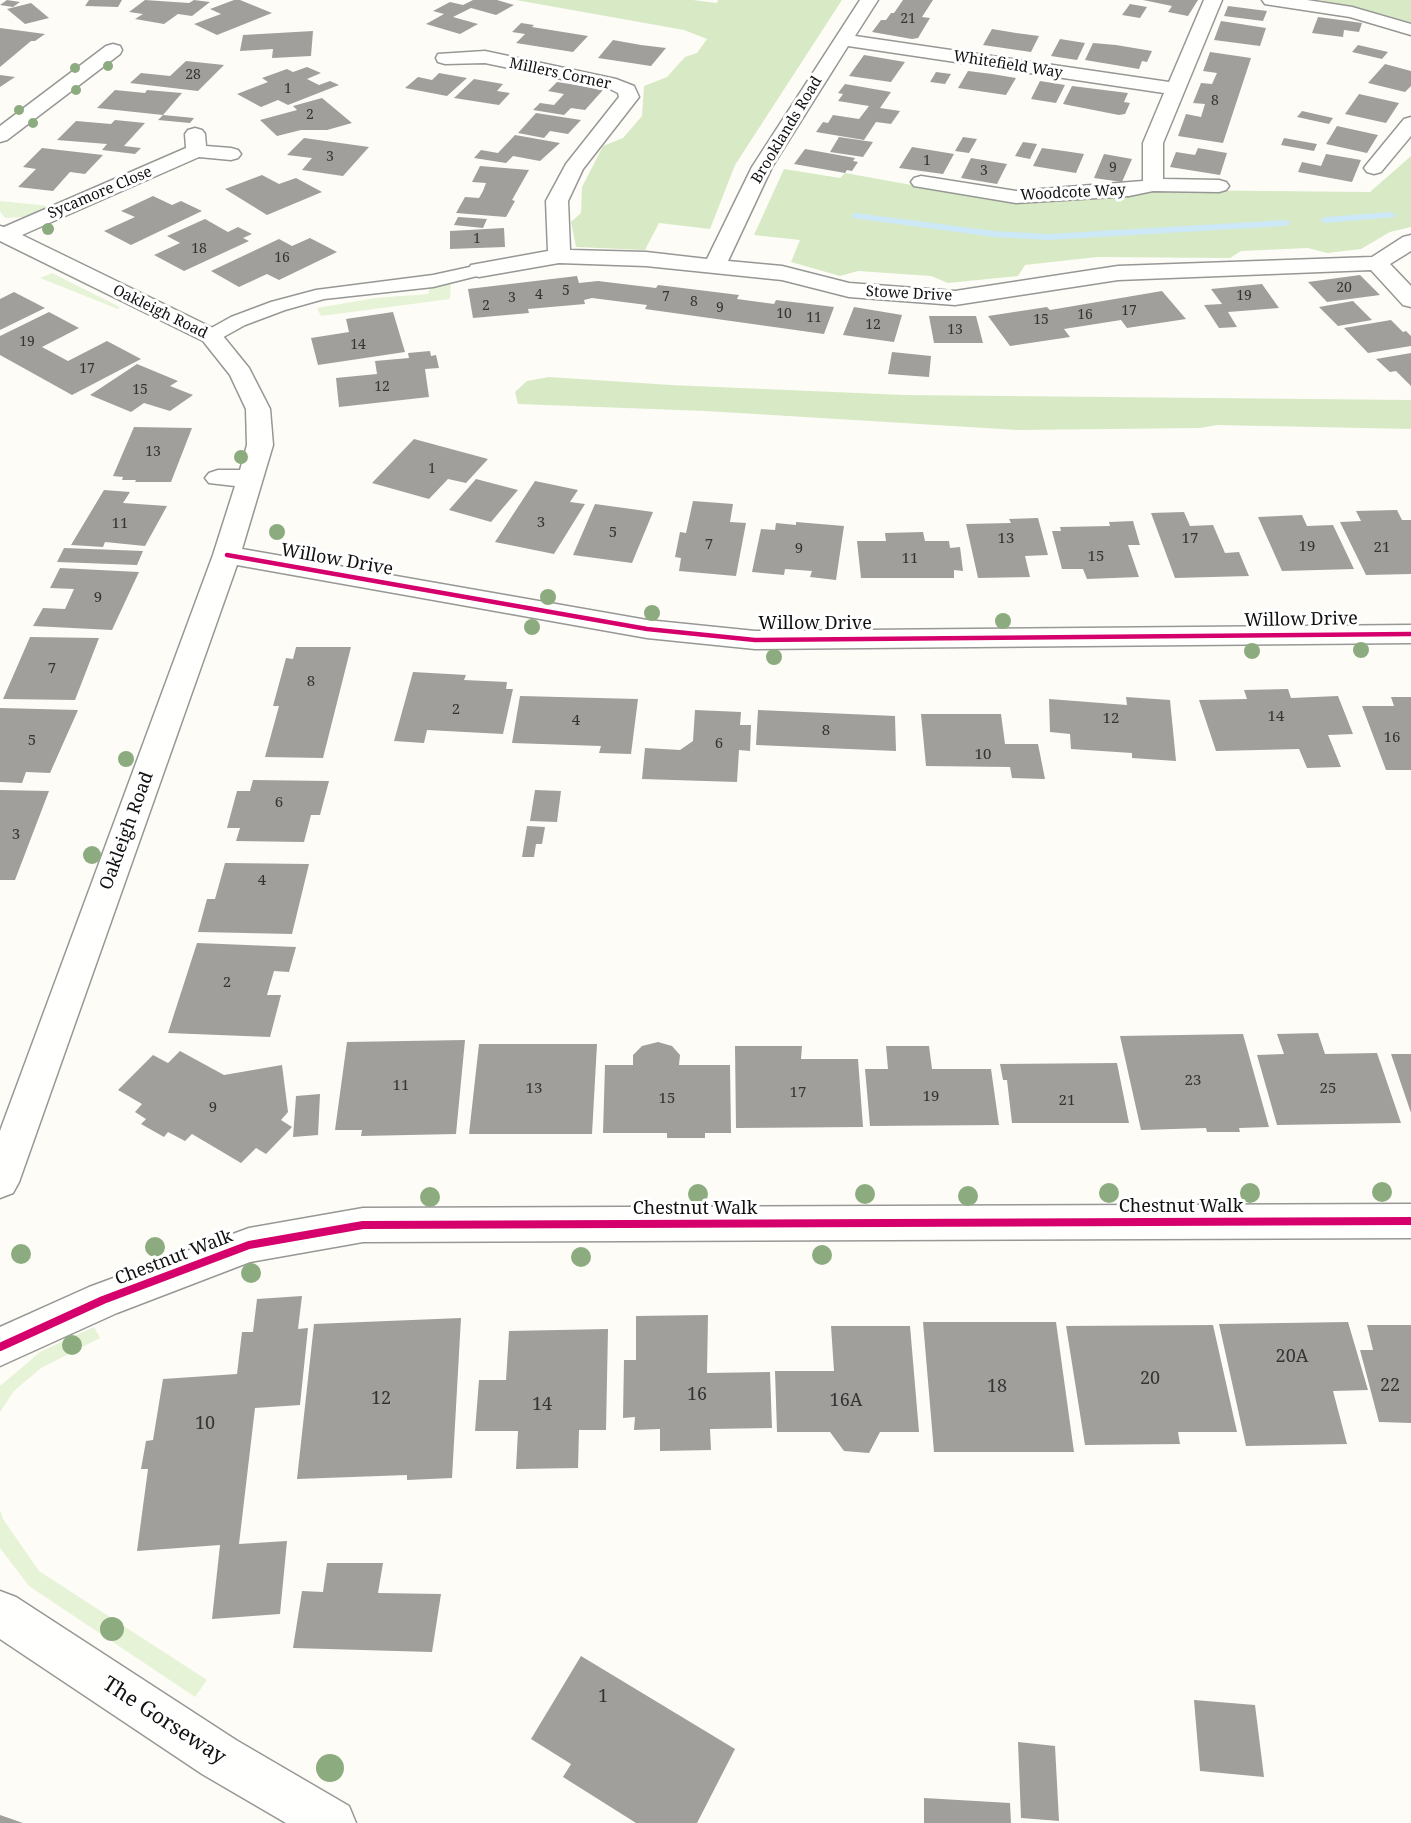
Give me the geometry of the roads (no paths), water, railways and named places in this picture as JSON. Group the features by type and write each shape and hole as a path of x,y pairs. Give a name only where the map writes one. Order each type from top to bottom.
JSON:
{"street":[{"name":"Brooklands Road","path":"714,265 762,167 869,0"},
{"path":"1153,185 1153,143 1214,0"},
{"path":"1271,0 1352,12 1411,30"},
{"name":"Whitefield Way","path":"842,40 1175,89"},
{"path":"0,136 122,52 86,46"},
{"name":"Millers Corner","path":"445,58 490,50 627,90 629,97 573,168 557,201 559,256"},
{"path":"1374,168 1411,123"},
{"name":"Sycamore Close","path":"2,233 196,143 231,154"},
{"name":"Woodcote Way","path":"921,182 1016,197 1129,190 1153,185 1219,186"},
{"name":"Oakleigh Road","path":"0,1182 227,555 260,445 258,409 242,372 212,336 2,233"},
{"name":"Stowe Drive","path":"479,270 559,256 646,259 782,273 849,290 899,296 955,298 1118,273 1377,263 1411,242"},
{"path":"1377,263 1411,300"},
{"path":"218,478 249,478"},
{"name":"Willow Drive","path":"227,555 647,629 755,640 1411,634"},
{"name":"Chestnut Walk","path":"0,1347 104,1300 249,1245 363,1225 1411,1221"},
{"name":"The Gorseway","path":"0,1613 219,1757 332,1823"}],"lane":[{"path":"212,336 238,321 278,306 323,294 433,281 479,270"}],"waterway":[{"path":"1325,220 1391,215"},
{"path":"856,216 994,234 1048,237 1286,223"}]}
